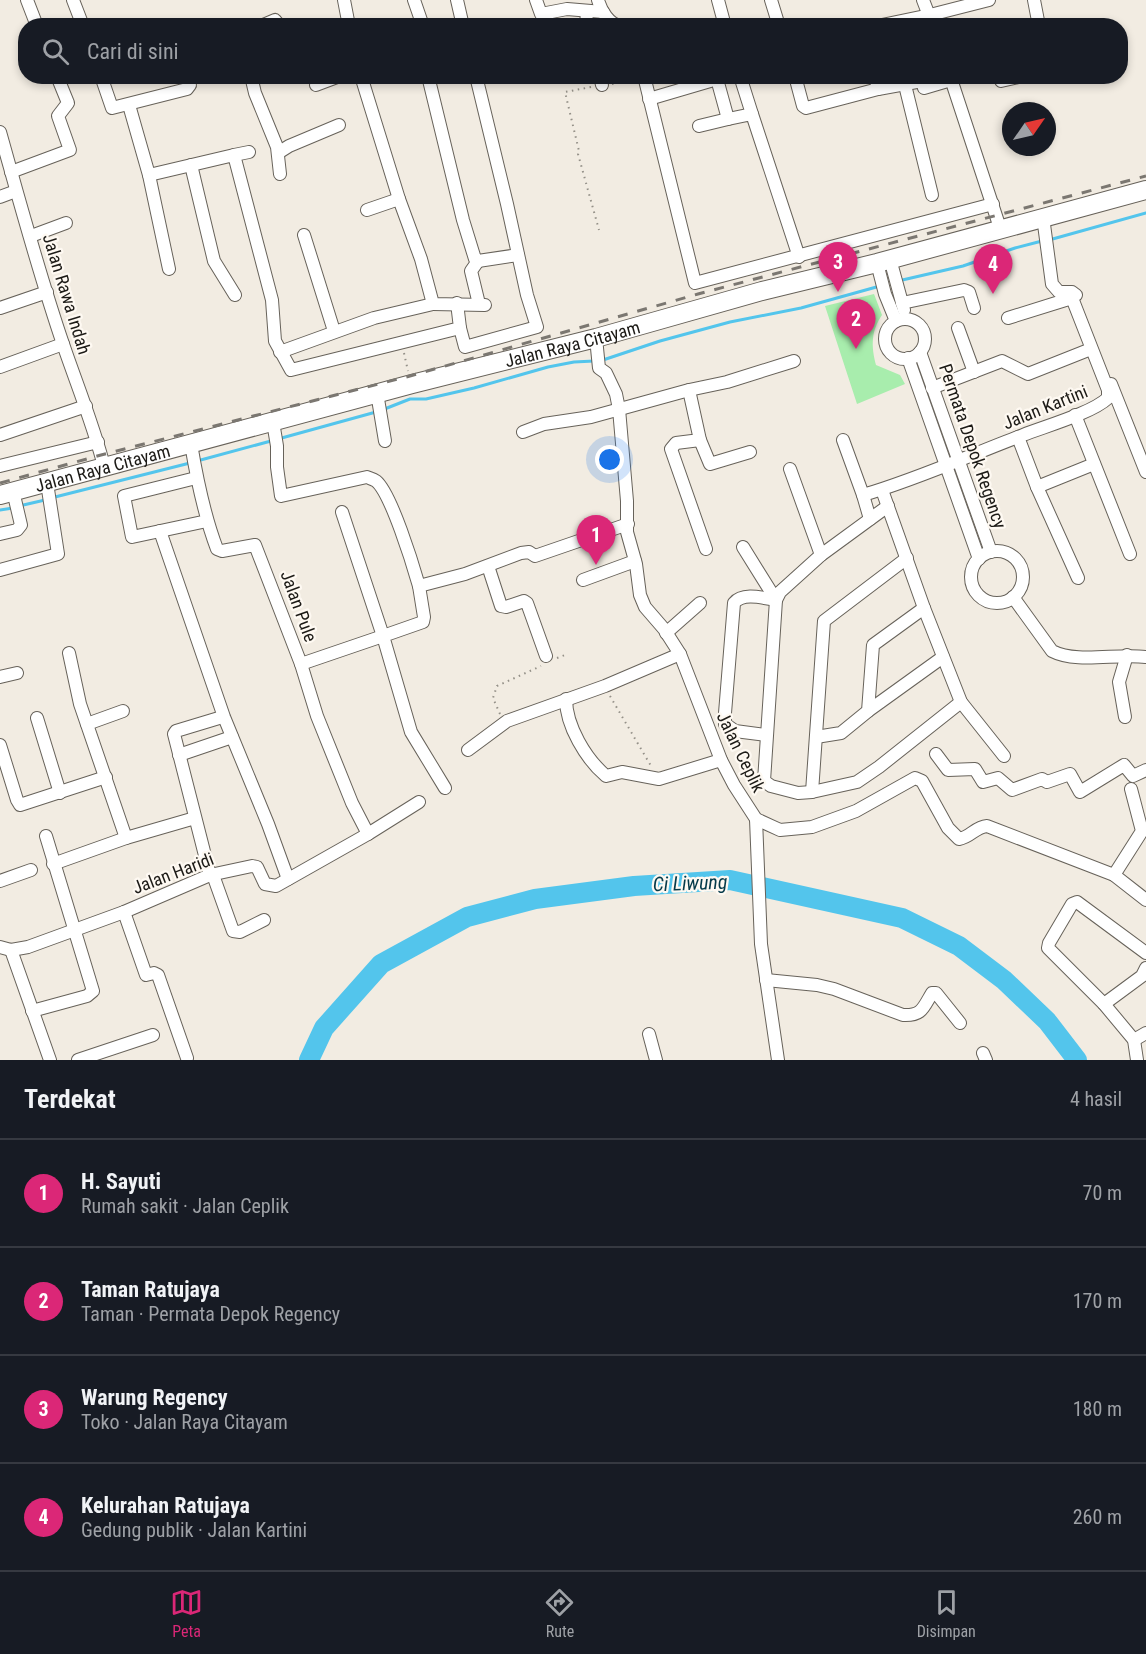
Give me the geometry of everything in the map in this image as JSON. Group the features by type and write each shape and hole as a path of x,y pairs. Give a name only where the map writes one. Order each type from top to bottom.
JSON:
{"main road":[{"name":"Jalan Raya Citayam","path":"10,495 49,493 104,466 194,462 274,426 379,405 596,343 762,291 885,267 1000,228 1044,224 1146,190"}],"street":[{"path":"27,0 34,18"},
{"path":"73,0 79,18"},
{"path":"344,0 347,18"},
{"path":"414,0 420,18"},
{"path":"456,0 461,18"},
{"path":"536,0 542,14 567,9 603,12"},
{"path":"598,0 608,18"},
{"path":"718,0 723,18"},
{"path":"771,0 777,18"},
{"path":"923,0 931,18"},
{"path":"938,18 989,0"},
{"path":"1034,0 1038,18"},
{"path":"587,11 587,18"},
{"path":"11,172 69,150 57,116 68,103 60,84"},
{"path":"104,84 112,108 187,88 190,84"},
{"path":"253,84 278,153 280,174"},
{"path":"363,84 399,199 418,249 433,304"},
{"path":"430,84 474,257 478,261"},
{"path":"457,303 465,347 537,327 478,84"},
{"path":"645,84 695,284 993,204"},
{"path":"649,99 700,84"},
{"path":"718,84 728,119"},
{"path":"743,84 799,257"},
{"path":"797,84 803,106 806,108 873,84"},
{"path":"890,84 909,84"},
{"path":"923,84 924,88 935,84"},
{"path":"953,84 1000,228"},
{"path":"905,85 932,195"},
{"path":"129,105 149,175 169,269"},
{"path":"699,126 752,114"},
{"path":"278,153 339,125"},
{"name":"Jalan Rawa Indah","path":"0,132 63,344 86,406 104,466"},
{"path":"149,175 249,152"},
{"path":"234,155 272,300 275,342 291,370 460,328"},
{"path":"191,165 214,261 235,295"},
{"path":"0,197 16,191"},
{"path":"367,210 399,199"},
{"path":"31,236 66,223"},
{"path":"1044,224 1052,284 1059,292 1072,292 1076,296 1146,472"},
{"path":"304,235 334,331"},
{"path":"280,352 374,318 433,304 482,304 471,271 478,261 518,255"},
{"path":"885,267 891,291"},
{"path":"902,303 964,290 969,292 975,308"},
{"name":"Permata Depok Regency","path":"891,291 902,303 902,320"},
{"name":"Permata Depok Regency","path":"891,291 902,320"},
{"path":"0,308 47,292"},
{"name":"Jalan Kartini","path":"882,490 1075,415 1103,403 1108,398 1108,390 1072,298 1008,318"},
{"path":"902,320 887,330 885,342 891,353 908,358"},
{"name":"Permata Depok Regency","path":"902,320 913,321 922,329 925,340 920,352 908,358 980,559 991,552 1008,554 1020,566 1022,583 1019,591 1013,597"},
{"path":"932,388 974,372 958,328"},
{"name":"Jalan Ceplik","path":"596,343 599,368 606,373 616,394 619,409 627,532 635,561 640,595 645,607 680,654 722,760 734,786 756,819 780,831 812,827 856,811 915,778 922,781 948,828 959,839 967,838 979,827 987,826 1114,875 1146,900"},
{"path":"0,367 63,344"},
{"name":"Jalan Kartini","path":"974,372 1002,361 1028,374 1091,349"},
{"name":"Permata Depok Regency","path":"920,352 991,552"},
{"path":"523,432 544,424 591,417 726,382 794,361"},
{"path":"689,390 700,440 710,464 750,452"},
{"path":"379,405 386,441"},
{"path":"0,435 86,406"},
{"path":"1075,415 1130,554"},
{"path":"274,426 279,489 283,497 367,477 375,480 381,487 406,542 419,586 489,566 521,553 529,552 535,556 628,524"},
{"path":"1018,437 1037,487 1078,578"},
{"path":"700,440 676,443 671,449 706,549"},
{"path":"843,440 870,519"},
{"path":"0,466 98,442"},
{"path":"194,462 124,496 132,537 207,521"},
{"name":"Jalan Pule","path":"194,462 207,521 219,551 254,544 256,546 302,664 423,622 419,586"},
{"path":"1037,487 1094,464"},
{"path":"790,469 820,555"},
{"path":"863,495 882,490 924,608 961,702 1004,756"},
{"path":"0,570 58,554 49,493"},
{"path":"0,534 17,530 21,525 20,516 10,495"},
{"path":"888,506 820,555 780,592 776,600 764,781 766,784 798,793 857,782 961,702"},
{"path":"342,512 383,636 411,732 445,788"},
{"path":"160,531 232,737 288,879"},
{"path":"743,547 776,600"},
{"path":"812,792 824,621 907,558"},
{"path":"980,559 973,568 971,576 976,592 989,602 1006,602 1013,597 1052,651 1070,657 1127,655 1146,657"},
{"path":"583,580 635,561"},
{"path":"489,566 501,606 506,607 524,601 527,603 549,659"},
{"path":"766,735 735,731 725,724 725,714 734,603 737,599 744,597 776,600"},
{"path":"666,633 700,603"},
{"path":"868,711 873,645 924,608"},
{"path":"69,653 87,724 126,838"},
{"path":"468,750 504,723 605,686 680,654"},
{"path":"1125,717 1119,682 1127,655"},
{"path":"816,737 841,733 943,657"},
{"path":"302,664 321,727 352,803 368,834"},
{"path":"0,677 17,673"},
{"path":"566,699 566,711 572,727 589,756 604,775 609,776 622,772 659,779 722,760"},
{"path":"87,724 123,711"},
{"path":"37,718 60,793"},
{"path":"219,718 177,731 174,734 212,875 233,930 240,932 264,920"},
{"path":"179,755 232,737"},
{"path":"0,745 20,805 106,777"},
{"path":"936,754 948,770 975,769 983,782 998,778 1012,790 1042,779 1047,782 1070,774 1080,792 1124,765 1133,776 1146,771"},
{"path":"1114,875 1142,831 1131,789"},
{"name":"Jalan Haridi","path":"50,1060 5,948 28,946 124,912 212,875 252,866 257,867 265,884 271,886 288,879 368,834 419,802"},
{"path":"53,864 126,838 195,818"},
{"path":"756,819 761,945 778,1060"},
{"path":"32,1011 92,993 46,836"},
{"path":"0,881 31,870"},
{"path":"1137,1060 1134,1040 1104,1004 1048,948 1072,904 1078,903 1146,953"},
{"path":"124,912 146,975 154,973 158,975 187,1058"},
{"path":"1104,1004 1142,976 1146,968"},
{"path":"766,980 827,987 903,1015 920,1012 932,993 936,993 960,1023"},
{"path":"1134,1040 1146,1033"},
{"path":"649,1034 656,1060"},
{"path":"78,1060 153,1035"}],"path":[{"path":"591,84 565,92 578,154 599,230"},
{"path":"400,342 410,375"},
{"path":"504,723 495,703 496,688 549,659 565,655"},
{"path":"605,686 638,747 659,779"}],"green space":[{"path":"874,294 882,315 873,339 876,365 900,375 905,384 857,404 825,306"}],"waterway":[{"path":"1049,240 1146,213"},
{"path":"898,281 963,266 1042,241"},
{"path":"600,361 660,341 730,322 801,308 880,286"},
{"path":"382,410 410,399 426,399 474,388 548,367 594,361"},
{"path":"278,439 376,412"},
{"path":"197,461 271,441"},
{"path":"51,498 190,463"},
{"path":"19,506 45,500"},
{"path":"0,510 13,508"},
{"name":"Ci Liwung","path":"309,1060 324,1028 381,964 467,917 535,899 634,886 730,880 902,918 959,946 1004,980 1047,1021 1077,1060"}],"railway":[{"path":"0,483 410,376 698,294 1146,176"}],"place":[{"name":"Warung Regency","path":"838,292"},
{"name":"Kelurahan Ratujaya","path":"993,294"},
{"name":"Taman Ratujaya","path":"856,349"},
{"name":"H. Sayuti","path":"596,565"}]}
